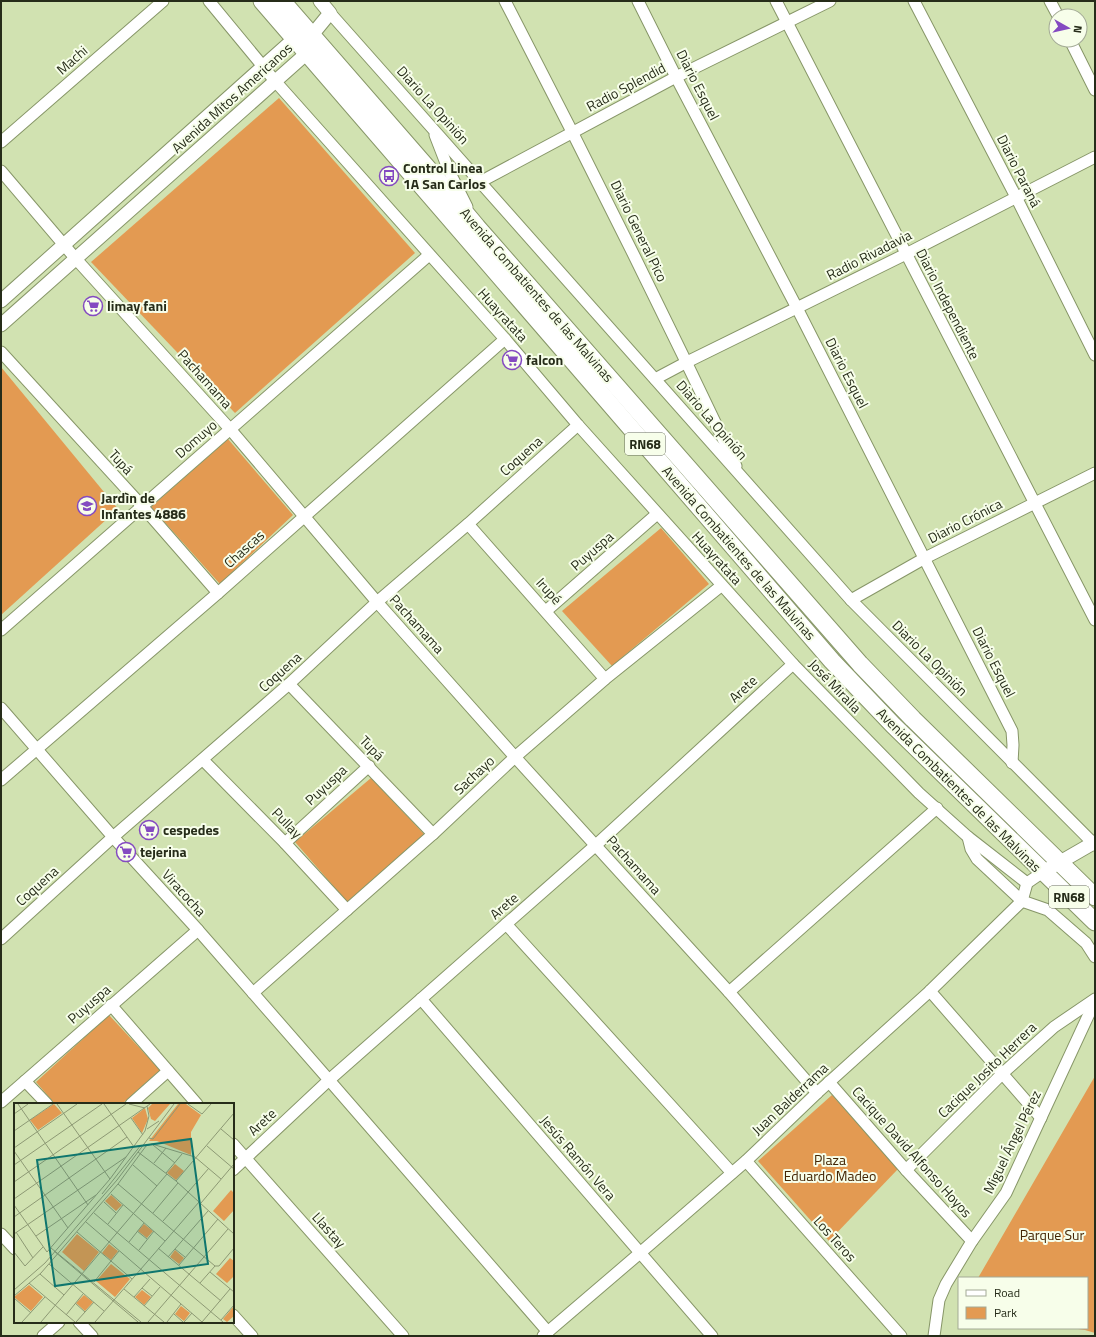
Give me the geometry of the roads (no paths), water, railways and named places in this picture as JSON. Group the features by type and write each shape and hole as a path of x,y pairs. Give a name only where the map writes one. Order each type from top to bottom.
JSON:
{"main road":[{"name":"Avenida Combatientes de las Malvinas","path":"262,1 832,661 892,725 1095,922"},
{"name":"Avenida Combatientes de las Malvinas","path":"282,1 477,227 860,664 913,719 1095,897"}],"street":[{"name":"Machi","path":"1,142 163,1"},
{"name":"Huayratata","path":"210,1 275,81 505,339 578,425 657,514 793,664"},
{"name":"Diario La Opinión","path":"320,1 741,478 851,600 1094,844"},
{"name":"Diario General Pico","path":"505,1 573,131 687,362 741,478"},
{"name":"Diario Esquel","path":"638,1 676,77 797,308 1012,731 1012,763"},
{"name":"Diario Independiente","path":"776,1 1095,620"},
{"name":"Radio Splendid","path":"480,182 676,77 830,1"},
{"name":"Diario Paraná","path":"914,1 1016,197 1095,356"},
{"path":"312,35 330,13"},
{"name":"Avenida Mitos Americanos","path":"1,301 295,38 312,35 307,53 1,326"},
{"path":"1074,48 1095,90"},
{"path":"432,128 449,171 477,227"},
{"name":"Radio Rivadavia","path":"655,379 906,254 1095,157"},
{"name":"Pachamama","path":"1,171 76,259 230,429 377,602 729,992 817,1093"},
{"name":"Domuyo","path":"1,630 429,255"},
{"name":"Chascas","path":"1,780 218,593 304,515 505,339"},
{"name":"Tupá","path":"1,352 142,506 218,593"},
{"name":"Coquena","path":"1,939 113,837 289,684 377,602 468,524 578,425"},
{"name":"Diario Crónica","path":"851,600 925,558 1095,473"},
{"name":"Puyuspa","path":"546,611 657,514"},
{"name":"Irupé","path":"468,524 606,679"},
{"name":"Sachayo","path":"252,993 433,834 515,756 606,679 721,586"},
{"name":"José Miralla","path":"793,664 919,793 968,837 971,849 977,859 1022,900 1048,910 1086,943 1095,957"},
{"name":"Arete","path":"234,1169 329,1080 596,845 793,664"},
{"name":"Tupá","path":"289,684 433,834"},
{"name":"Viracocha","path":"1,708 113,837 198,930 329,1080 545,1334"},
{"name":"Pullay","path":"203,760 286,843 346,910"},
{"name":"Puyuspa","path":"286,843 369,766"},
{"path":"729,992 937,808"},
{"path":"968,837 1027,882 1094,844"},
{"name":"Juan Balderrama","path":"545,1334 746,1161 817,1093 930,991 1022,900 1027,882"},
{"path":"506,924 732,1173"},
{"name":"Puyuspa","path":"1,1102 198,930"},
{"path":"930,991 1041,1118"},
{"name":"Jesús Ramón Vera","path":"421,999 712,1336"},
{"name":"Cacique Josito Herrera","path":"906,1170 1003,1073 1054,1026 1095,1000"},
{"name":"Miguel Ángel Pérez","path":"934,1336 939,1300 946,1284 972,1241 1006,1193 1095,1000"},
{"path":"111,1005 196,1103"},
{"path":"132,1103 168,1071"},
{"path":"25,1081 46,1103"},
{"name":"Cacique David Alfonso Hoyos","path":"829,1082 906,1170 972,1241"},
{"name":"Llastay","path":"234,1145 403,1336"},
{"name":"Los Teros","path":"746,1161 901,1336"},
{"path":"1,1234 14,1248"},
{"path":"234,1316 252,1336"},
{"path":"43,1336 58,1323"},
{"path":"80,1323 92,1336"}],"place":[{"name":"Control Linea 1A San Carlos","path":"389,176"},
{"name":"limay fani","path":"93,306"},
{"name":"falcon","path":"512,360"},
{"name":"Jardìn de Infantes 4886","path":"87,506"},
{"name":"cespedes","path":"149,830"},
{"name":"tejerina","path":"126,852"}],"park label":[{"name":"Plaza Eduardo Madeo","path":"830,1168"},
{"name":"Parque Sur","path":"1052,1235"}]}
